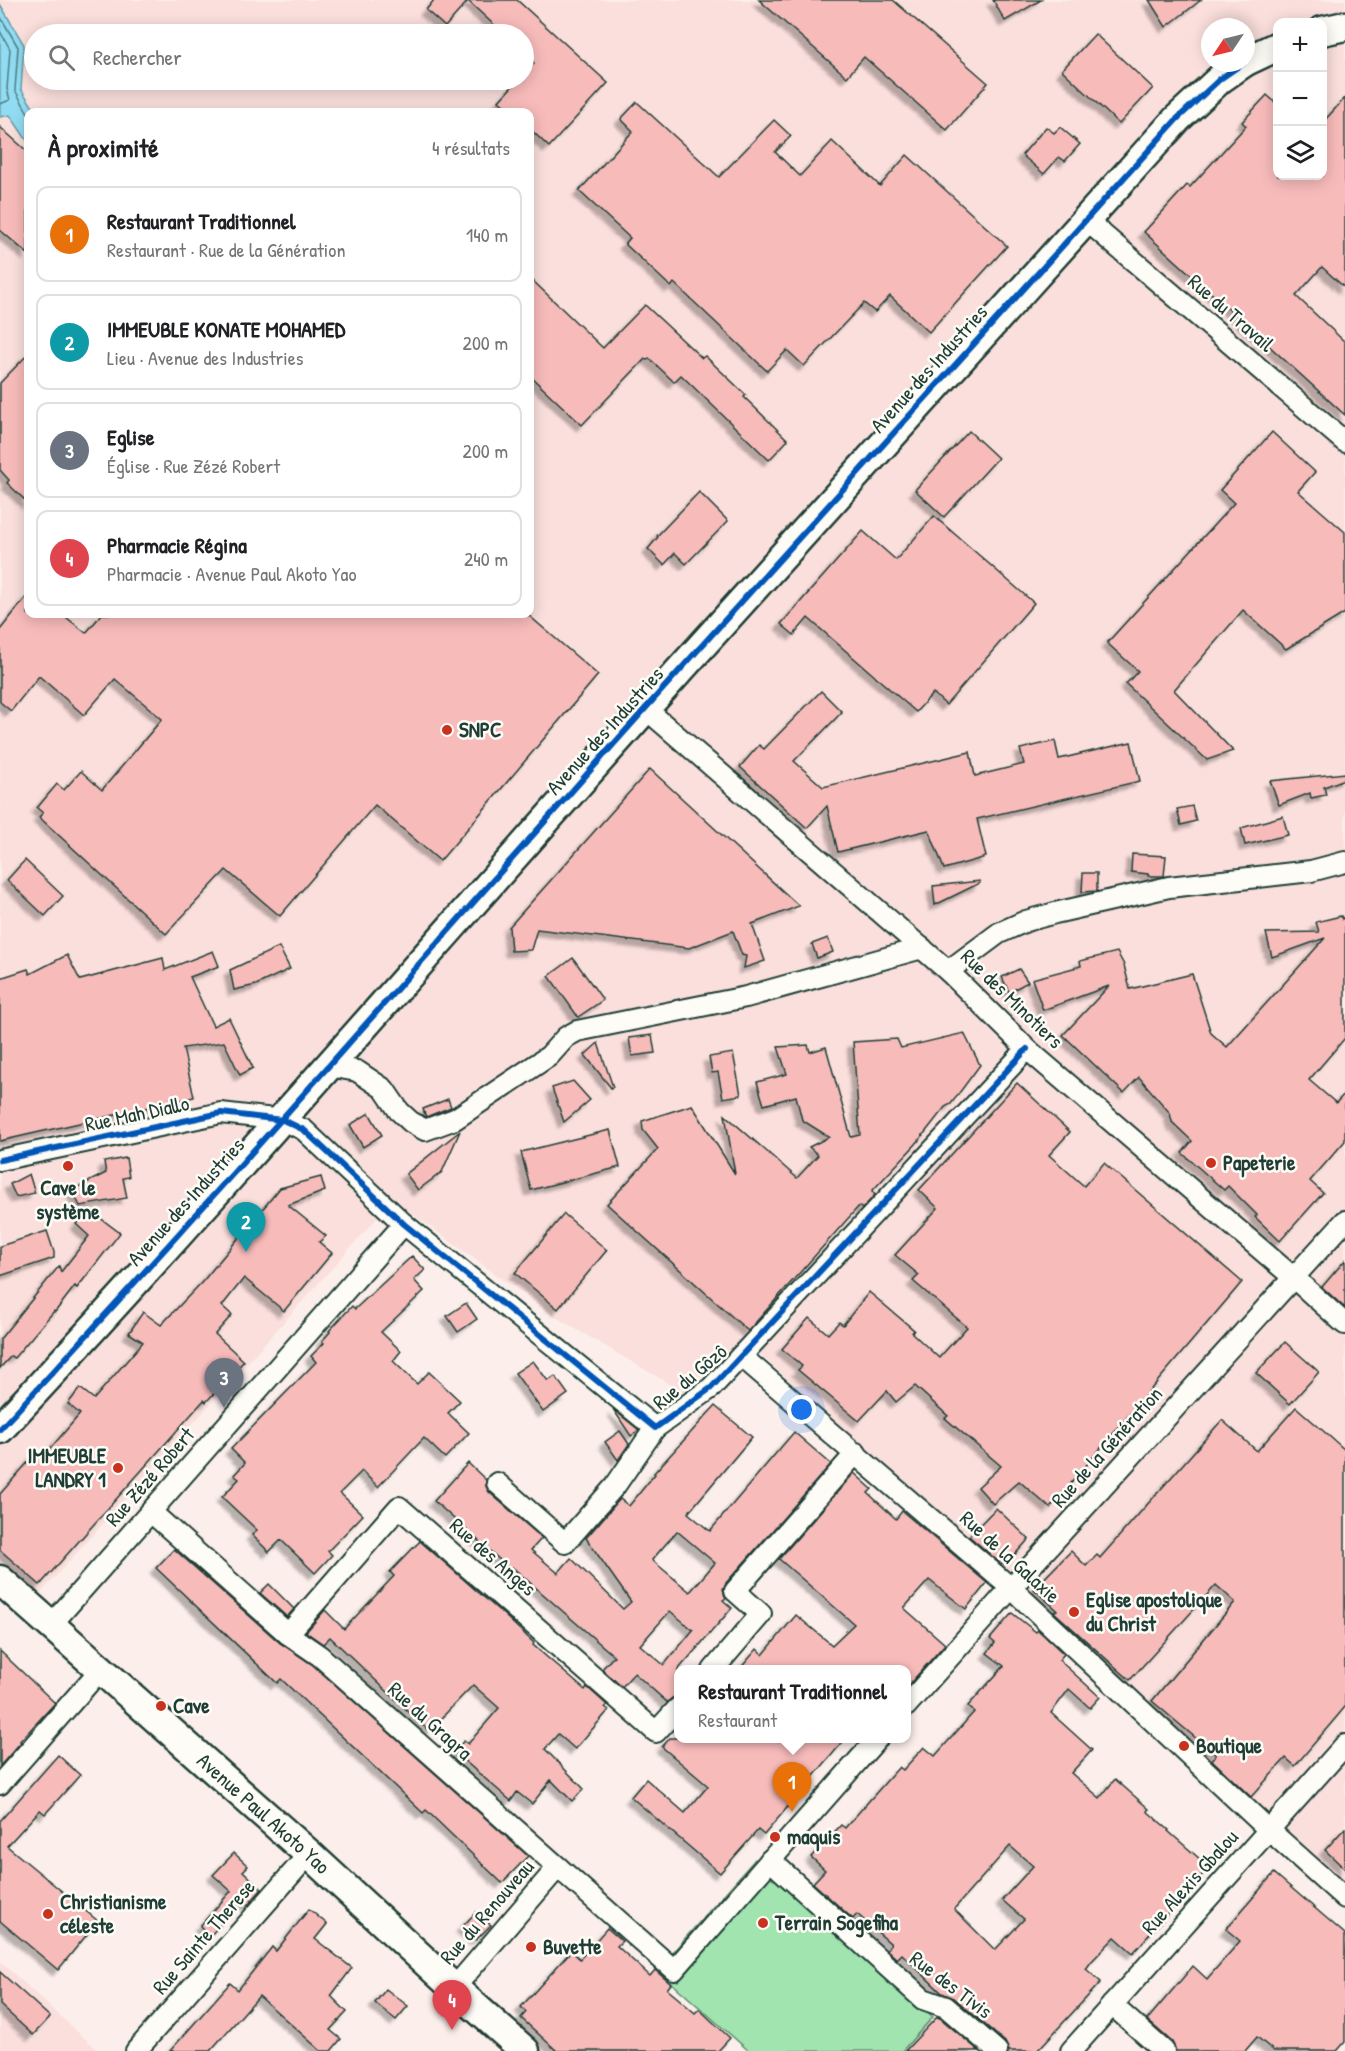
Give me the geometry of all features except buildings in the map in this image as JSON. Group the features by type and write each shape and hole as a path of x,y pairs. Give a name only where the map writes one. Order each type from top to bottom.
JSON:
{"street":[{"path":"1327,30 1345,26"},
{"name":"Avenue des Industries","path":"1255,57 1273,48"},
{"name":"Avenue des Industries","path":"0,1429 114,1307 646,709 1177,119 1230,72"},
{"name":"Rue du Travail","path":"1086,220 1345,442"},
{"name":"Rue des Minotiers","path":"646,709 948,971 1027,1049 1345,1324"},
{"path":"948,971 999,933 1026,921 1055,913 1169,887 1311,871 1345,862"},
{"path":"329,1066 357,1071 384,1089 399,1111 411,1122 425,1130 454,1119 549,1056 566,1037 577,1031 746,997 922,948"},
{"name":"Rue du Gôzô","path":"282,1120 304,1130 404,1224 655,1428 711,1388 1027,1049"},
{"name":"Rue Mah Diallo","path":"0,1160 221,1113 282,1120"},
{"name":"Rue de la Génération","path":"911,1700 1345,1221"},
{"name":"Rue Zézé Robert","path":"50,1626 404,1224"},
{"name":"Rue de la Galaxie","path":"741,1356 1011,1588 1269,1830 1345,1898"},
{"path":"497,1484 565,1543 615,1486 655,1428"},
{"path":"717,1665 761,1614 735,1592 856,1453"},
{"name":"Rue des Anges","path":"288,1634 399,1507 656,1732 674,1712"},
{"name":"Rue du Gragra","path":"151,1512 288,1634 320,1656 674,1970 770,1860"},
{"name":"Avenue Paul Akoto Yao","path":"0,1580 309,1854 525,2051"},
{"path":"0,1784 101,1669"},
{"path":"770,1860 874,1743"},
{"name":"Rue Alexis Gbalou","path":"1071,2051 1345,1745"},
{"name":"Rue Sainte Therese","path":"146,2048 309,1854"},
{"name":"Rue des Tivis","path":"770,1860 923,1999 946,2007 997,2051"},
{"name":"Rue du Renouveau","path":"454,1988 558,1867"},
{"path":"1112,2005 1164,2051"}],"shaded area":[{"path":"0,0 1345,0 1345,1882 742,1338 683,1392 552,1315 403,1207 378,1217 40,1594 0,1560 0,117 10,115 24,136 24,618 534,618 534,108 33,108 21,89 24,45 0,4"},
{"path":"0,1961 70,2025 99,2051 0,2051"}],"green space":[{"name":"Terrain Sogefiha","path":"755,1859 933,2017 902,2051 749,2051 657,1970"}],"water":[{"path":"0,4 24,45 21,89 33,108 24,108 24,136 10,115 0,117"}],"cycle path":[{"path":"0,1429 167,1247 661,691 1177,119 1230,72"},
{"path":"0,1160 221,1113 283,1120 304,1130 404,1224 655,1428 711,1388 1027,1049"}],"place":[{"name":"SNPC","path":"447,730"},
{"name":"Papeterie","path":"1211,1163"},
{"name":"Cave le système","path":"68,1166"},
{"name":"IMMEUBLE KONATE MOHAMED","path":"246,1252"},
{"name":"Eglise","path":"224,1408"},
{"name":"IMMEUBLE LANDRY 1","path":"118,1468"},
{"name":"Eglise apostolique du Christ","path":"1074,1612"},
{"name":"Cave","path":"161,1706"},
{"name":"Boutique","path":"1184,1746"},
{"name":"Restaurant Traditionnel","path":"792,1812"},
{"name":"maquis","path":"775,1837"},
{"name":"Christianisme céleste","path":"48,1914"},
{"name":"Terrain Sogefiha","path":"763,1923"},
{"name":"Buvette","path":"531,1947"},
{"name":"Pharmacie Régina","path":"452,2030"}]}
